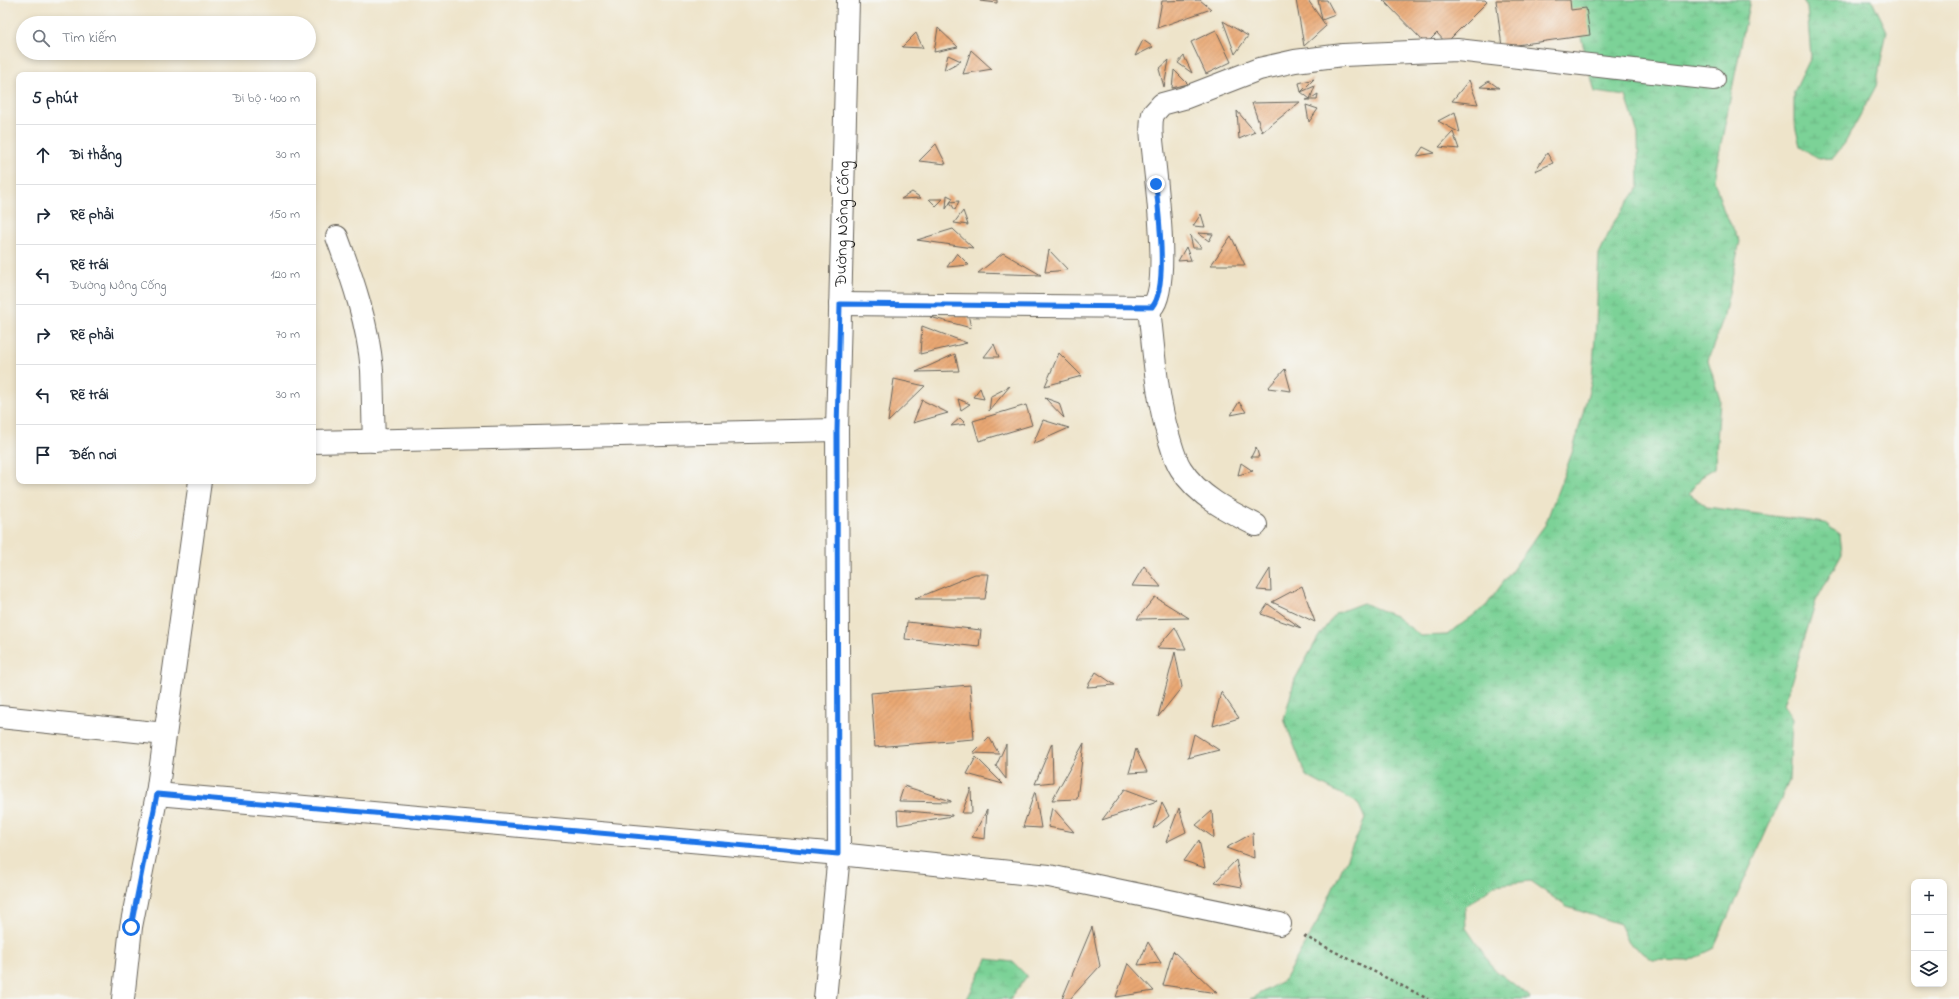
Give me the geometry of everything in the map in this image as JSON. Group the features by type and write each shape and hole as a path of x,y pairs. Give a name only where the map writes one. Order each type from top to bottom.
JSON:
{"street":[{"name":"Đường Nông Cống","path":"825,999 838,854 837,430 848,0"},
{"path":"840,304 1149,308 1155,303 1162,274 1151,125 1153,114 1162,104 1184,98 1259,69 1294,61 1358,54 1457,50 1714,79"},
{"path":"337,237 354,283 362,315 372,370 374,441"},
{"path":"1149,308 1160,400 1172,448 1181,469 1200,491 1212,501 1256,525"},
{"path":"316,442 837,430"},
{"path":"123,999 131,927 157,794 166,734 200,484"},
{"path":"0,717 166,734"},
{"path":"157,794 838,854 1050,876 1280,924"}],"path":[{"path":"1280,924 1428,999"}],"green space":[{"path":"1564,0 1750,0 1714,179 1724,212 1740,241 1724,316 1708,360 1720,400 1715,468 1703,475 1689,493 1707,507 1825,523 1840,535 1842,553 1816,601 1784,705 1792,719 1789,781 1713,949 1688,961 1653,960 1629,943 1620,924 1567,907 1530,881 1494,885 1465,907 1466,928 1494,969 1529,996 1530,999 1250,999 1284,980 1318,921 1365,819 1358,803 1306,776 1284,719 1295,679 1319,636 1336,613 1363,603 1395,616 1421,636 1447,635 1486,606 1545,525 1573,450 1592,379 1599,254 1614,222 1639,187 1638,134 1626,96 1595,92 1581,37"},
{"path":"1803,0 1872,0 1887,31 1876,86 1845,143 1833,158 1818,159 1800,146 1794,121 1794,92 1811,57 1807,8"},
{"path":"987,959 1013,962 1027,976 1010,999 967,999"}],"building":[{"path":"997,0 997,3 980,1"},
{"path":"1200,0 1211,9 1157,28 1162,1"},
{"path":"1296,0 1308,0 1326,26 1304,46"},
{"path":"1318,0 1327,0 1335,15 1322,20"},
{"path":"1383,0 1485,0 1487,2 1446,43 1437,33 1426,44"},
{"path":"1496,0 1570,0 1571,10 1586,8 1590,35 1502,47"},
{"path":"1223,21 1248,36 1235,54"},
{"path":"938,28 958,47 934,52"},
{"path":"1216,30 1231,62 1206,74 1191,42"},
{"path":"916,33 923,48 902,47"},
{"path":"1143,40 1153,47 1135,56"},
{"path":"971,50 992,69 963,74"},
{"path":"948,55 961,61 944,70"},
{"path":"1184,56 1192,73 1178,63"},
{"path":"1169,60 1164,87 1159,69"},
{"path":"1174,70 1188,84 1172,88"},
{"path":"1314,79 1301,92 1299,83"},
{"path":"1469,80 1478,104 1452,101"},
{"path":"1489,81 1499,88 1480,87"},
{"path":"1315,86 1310,99 1301,92"},
{"path":"1318,94 1317,100 1306,100 1310,99"},
{"path":"1300,102 1262,132 1252,103"},
{"path":"1306,105 1318,109 1309,122"},
{"path":"1237,111 1255,132 1239,139"},
{"path":"1455,112 1460,133 1438,121"},
{"path":"1453,132 1459,149 1439,147"},
{"path":"936,144 946,164 919,161"},
{"path":"1423,147 1435,153 1417,156"},
{"path":"1547,153 1553,163 1535,171"},
{"path":"912,192 921,198 901,199"},
{"path":"947,195 953,198 946,209"},
{"path":"929,199 943,199 936,206"},
{"path":"959,201 955,210 950,202"},
{"path":"963,211 968,225 954,223"},
{"path":"1201,214 1205,227 1193,226"},
{"path":"953,229 973,248 917,240"},
{"path":"1198,233 1213,234 1209,241"},
{"path":"1190,235 1202,248 1193,248"},
{"path":"1231,236 1245,265 1211,265"},
{"path":"1186,247 1191,260 1178,261"},
{"path":"1049,250 1068,270 1045,272"},
{"path":"957,253 969,265 947,267"},
{"path":"1003,253 1041,275 978,273"},
{"path":"968,314 971,328 930,317"},
{"path":"922,326 967,343 920,354"},
{"path":"994,344 999,357 984,357"},
{"path":"1059,353 1082,376 1045,386"},
{"path":"955,354 959,371 916,372"},
{"path":"1285,369 1291,391 1268,388"},
{"path":"894,379 925,386 888,422"},
{"path":"1010,386 989,411 991,396"},
{"path":"980,388 984,399 973,397"},
{"path":"1045,398 1059,403 1064,418"},
{"path":"958,399 970,404 961,410"},
{"path":"922,400 948,413 913,423"},
{"path":"1239,402 1246,412 1231,415"},
{"path":"1026,405 1032,425 979,441 973,421"},
{"path":"960,418 966,424 951,426"},
{"path":"1043,420 1069,428 1033,444"},
{"path":"1256,447 1259,457 1251,457"},
{"path":"1241,463 1253,471 1238,475"},
{"path":"1144,566 1161,587 1132,586"},
{"path":"1270,569 1271,591 1257,590"},
{"path":"975,574 989,574 985,599 915,599"},
{"path":"1302,586 1315,622 1272,602"},
{"path":"1155,597 1189,618 1137,619"},
{"path":"1268,604 1301,628 1261,614"},
{"path":"907,622 981,630 979,647 905,639"},
{"path":"1175,627 1186,649 1157,648"},
{"path":"1175,652 1182,687 1158,717"},
{"path":"1096,672 1115,685 1087,687"},
{"path":"970,685 974,739 875,747 871,693"},
{"path":"1221,692 1239,718 1213,726"},
{"path":"1194,734 1219,750 1188,758"},
{"path":"989,737 999,754 973,753"},
{"path":"1052,743 1053,782 1035,784"},
{"path":"1084,743 1077,799 1052,800"},
{"path":"1006,744 1006,779 996,766"},
{"path":"1136,749 1147,772 1129,773"},
{"path":"976,757 1003,784 967,774"},
{"path":"904,786 951,801 951,802 899,801"},
{"path":"971,788 972,813 962,813"},
{"path":"1125,789 1157,801 1102,820"},
{"path":"1035,791 1041,828 1023,827"},
{"path":"1162,803 1169,816 1153,829"},
{"path":"1052,807 1074,832 1048,827"},
{"path":"1179,808 1186,832 1166,842"},
{"path":"897,810 952,815 952,816 898,825"},
{"path":"987,810 985,839 972,837"},
{"path":"1212,811 1214,838 1196,825"},
{"path":"1253,833 1254,858 1226,848"},
{"path":"1199,840 1205,868 1184,861"},
{"path":"1236,860 1242,887 1215,882"},
{"path":"1092,927 1100,966 1070,999 1062,999"},
{"path":"1148,942 1161,963 1138,965"},
{"path":"1173,951 1217,993 1163,985"},
{"path":"1128,963 1154,991 1116,997"}],"route":[{"path":"131,927 157,794 838,854 837,430 840,304 1152,307 1157,298 1162,274 1156,184"}]}
